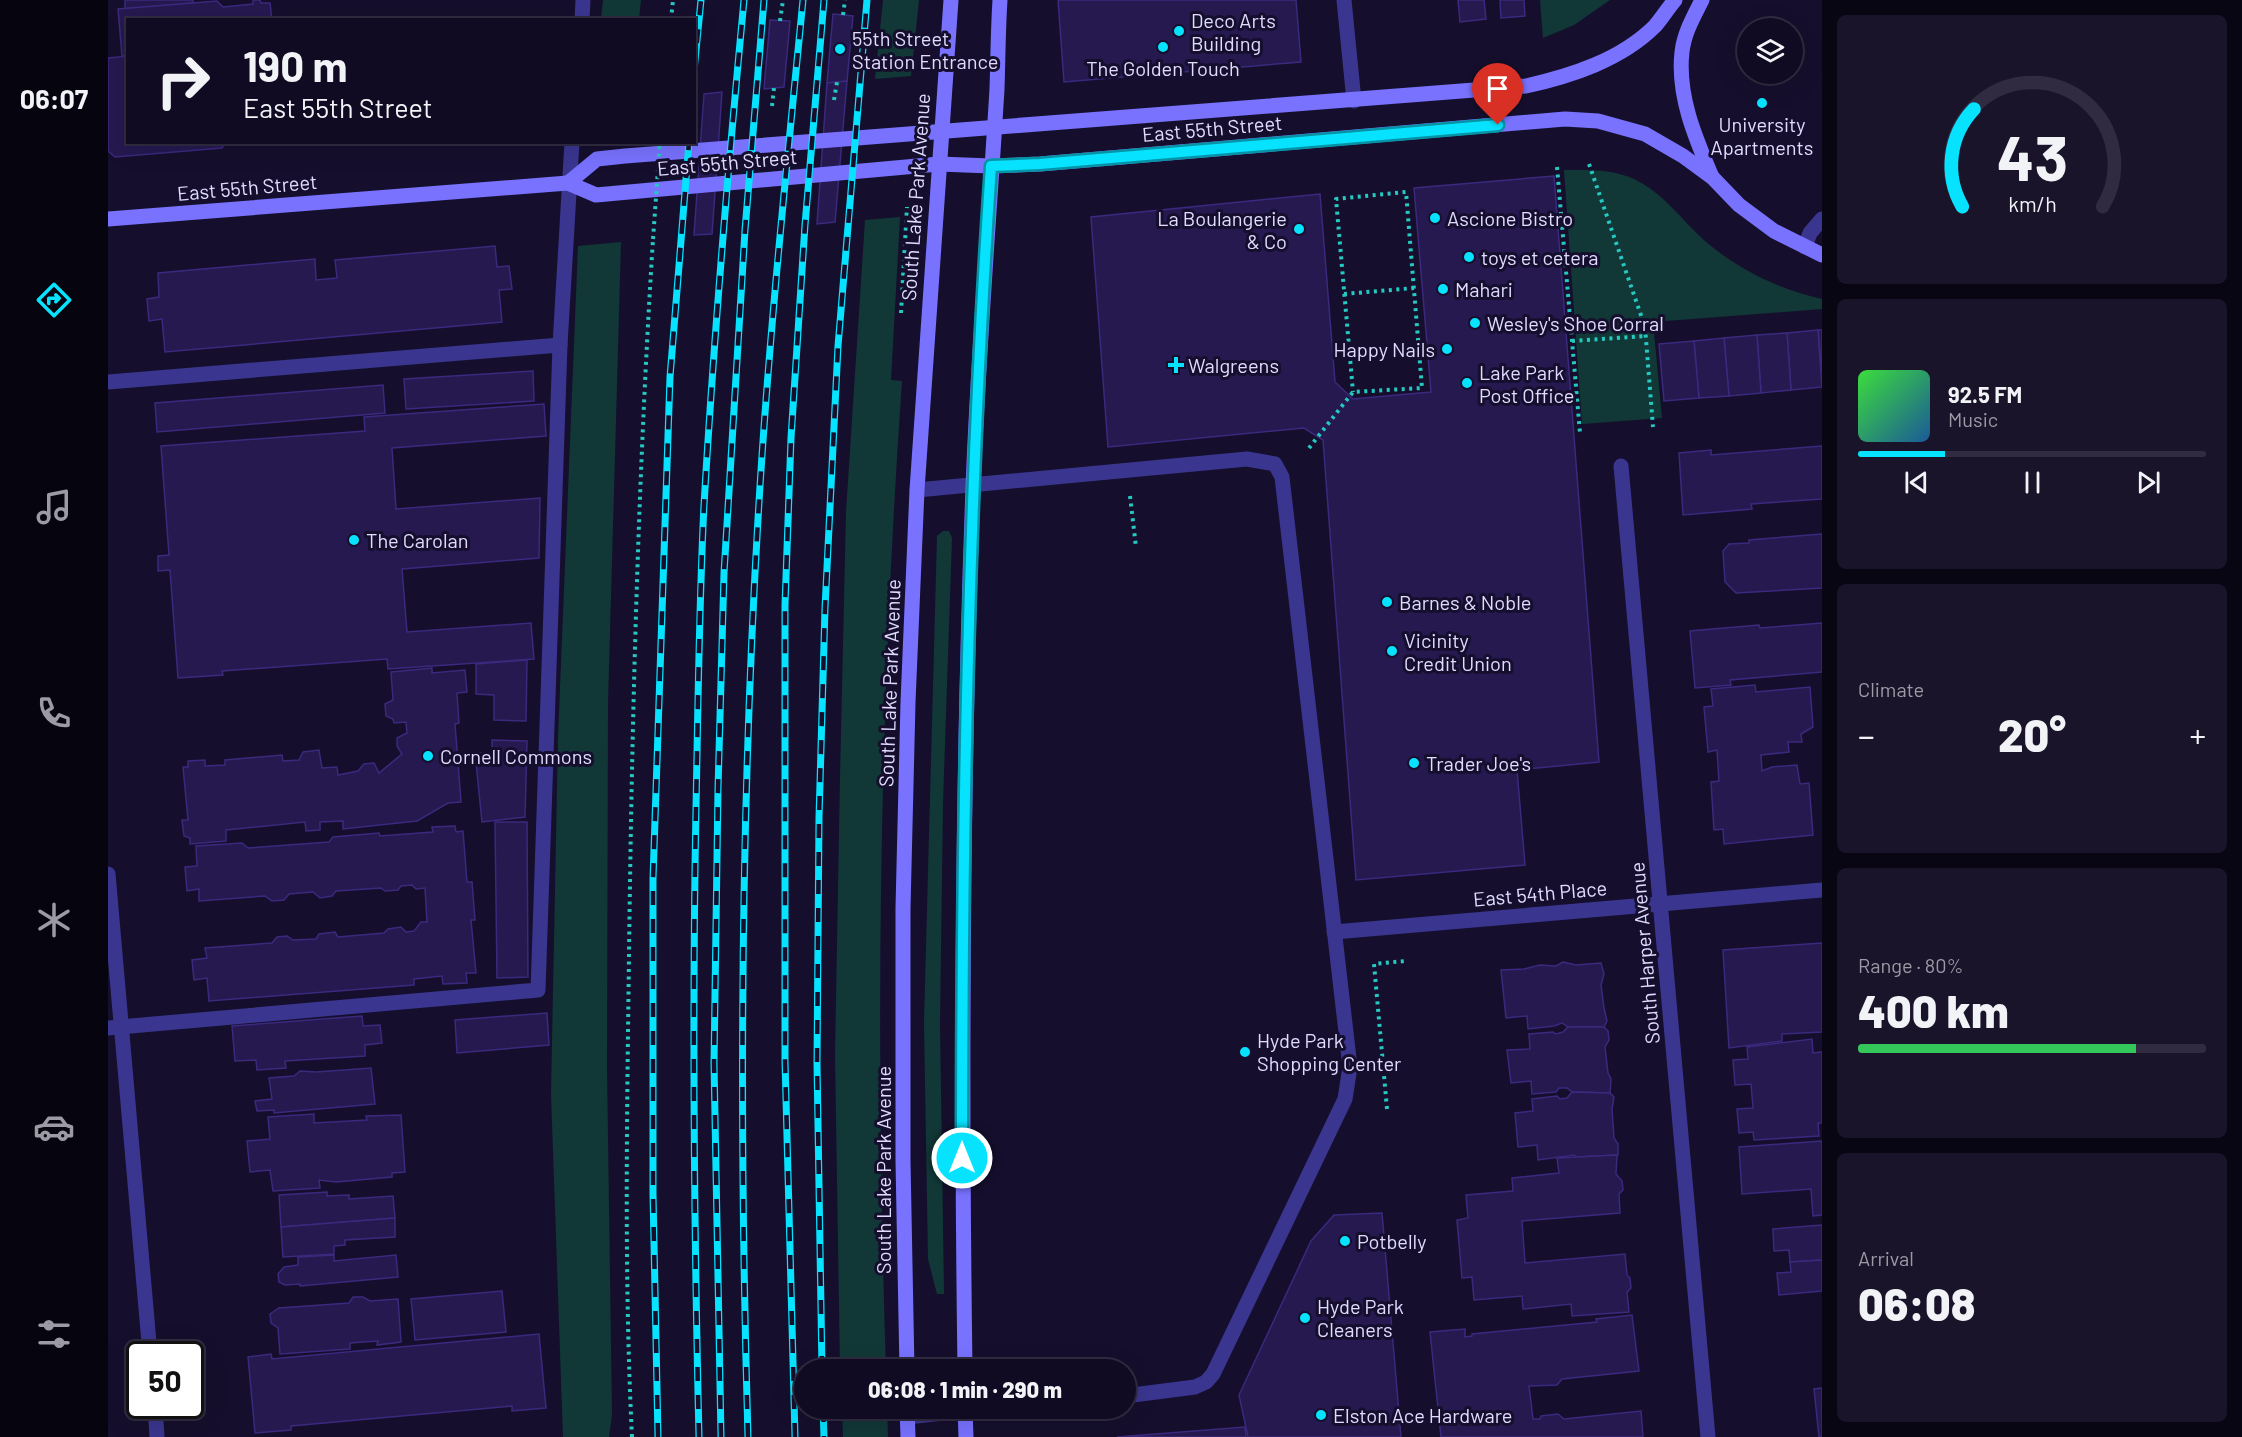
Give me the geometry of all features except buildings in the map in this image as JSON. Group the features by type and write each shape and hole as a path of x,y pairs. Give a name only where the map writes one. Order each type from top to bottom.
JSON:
{"main road":[{"name":"South Lake Park Avenue","path":"907,1359 903,1161 903,908 917,490 951,0"},
{"path":"965,1359 962,902 973,486 1000,0"},
{"name":"East 55th Street","path":"568,183 597,159 1526,86 1565,78 1615,55 1654,26 1675,0"},
{"path":"1702,0 1686,34 1682,50 1681,73 1686,108 1713,178"},
{"name":"East 55th Street","path":"108,219 568,183 596,195 939,164 991,166 1051,163 1565,119 1598,121 1645,134 1683,156 1713,178 1739,205 1774,231 1822,255"},
{"path":"907,1419 908,1437"},
{"path":"965,1419 966,1437"}],"street":[{"path":"582,18 583,0"},
{"path":"1344,0 1354,101"},
{"path":"115,1028 538,990 560,345 572,144"},
{"path":"1805,247 1810,233 1822,219"},
{"path":"108,382 560,345"},
{"path":"917,490 1247,459 1275,464 1279,469 1284,488 1350,1067 1345,1099 1213,1374 1206,1382 1195,1387 1136,1395"},
{"name":"South Harper Avenue","path":"1621,466 1708,1437"},
{"path":"108,874 115,1028 149,1341"},
{"name":"East 54th Place","path":"1334,932 1822,890"},
{"path":"155,1419 157,1437"}],"path":[{"path":"671,18 673,0"},
{"path":"780,21 783,0"},
{"path":"843,15 845,0"},
{"path":"834,100 837,82"},
{"path":"772,106 774,88"},
{"path":"632,1437 627,1346 627,1059 631,758 644,387 660,144"},
{"path":"1589,164 1645,327 1653,427"},
{"path":"1557,167 1580,433"},
{"path":"1309,448 1353,392 1336,199 1406,192 1422,388 1353,392"},
{"path":"900,324 907,207"},
{"path":"1344,294 1414,288"},
{"path":"1572,341 1646,336"},
{"path":"1130,496 1136,547"},
{"path":"1387,1109 1374,964 1405,962"}],"green space":[{"path":"603,0 641,0 639,18 601,18"},
{"path":"883,0 919,0 911,76 875,79"},
{"path":"1540,0 1610,0 1574,25 1543,38"},
{"path":"1564,170 1594,170 1637,180 1660,196 1700,237 1723,255 1764,279 1792,291 1822,299 1822,309 1653,322 1662,418 1582,424"},
{"path":"900,217 891,380 902,381 888,628 881,875 881,1122 886,1359 840,1359 835,1055 840,778 846,512 865,220"},
{"path":"621,242 608,703 607,1067 612,1415 609,1437 563,1437 551,1094 558,737 578,246"},
{"path":"943,531 949,531 952,538 943,803 940,1023 944,1294 937,1294 928,1259 924,1023 937,536"},
{"path":"842,1419 887,1419 888,1437 843,1437"}],"railway":[{"path":"696,51 701,0"},
{"path":"699,1437 694,1044 701,580 717,315 744,0"},
{"path":"721,1437 714,1063 724,573 745,230 764,0"},
{"path":"748,1437 742,1093 745,863 752,634 767,389 803,0"},
{"path":"795,1437 785,1061 785,605 791,438 805,225 824,0"},
{"path":"822,1359 817,1063 819,818 825,608 838,346 867,0"},
{"path":"658,1437 653,1194 653,879 670,377 689,144"},
{"path":"823,1419 824,1437"}],"place":[{"name":"Deco Arts Building","path":"1179,31"},
{"name":"The Golden Touch","path":"1163,47"},
{"name":"55th Street Station Entrance","path":"840,49"},
{"name":"University Apartments","path":"1762,103"},
{"name":"Ascione Bistro","path":"1435,218"},
{"name":"La Boulangerie & Co","path":"1299,229"},
{"name":"toys et cetera","path":"1469,257"},
{"name":"Mahari","path":"1443,289"},
{"name":"Wesley's Shoe Corral","path":"1475,323"},
{"name":"Happy Nails","path":"1447,349"},
{"name":"Walgreens","path":"1176,365"},
{"name":"Lake Park Post Office","path":"1467,383"},
{"name":"The Carolan","path":"354,540"},
{"name":"Barnes & Noble","path":"1387,602"},
{"name":"Vicinity Credit Union","path":"1392,651"},
{"name":"Cornell Commons","path":"428,756"},
{"name":"Trader Joe's","path":"1414,763"},
{"name":"Hyde Park Shopping Center","path":"1245,1052"},
{"name":"Potbelly","path":"1345,1241"},
{"name":"Hyde Park Cleaners","path":"1305,1318"},
{"name":"Elston Ace Hardware","path":"1321,1415"}],"route":[{"path":"962,1158 962,902 972,510 991,166 1040,164 1498,125"}]}
